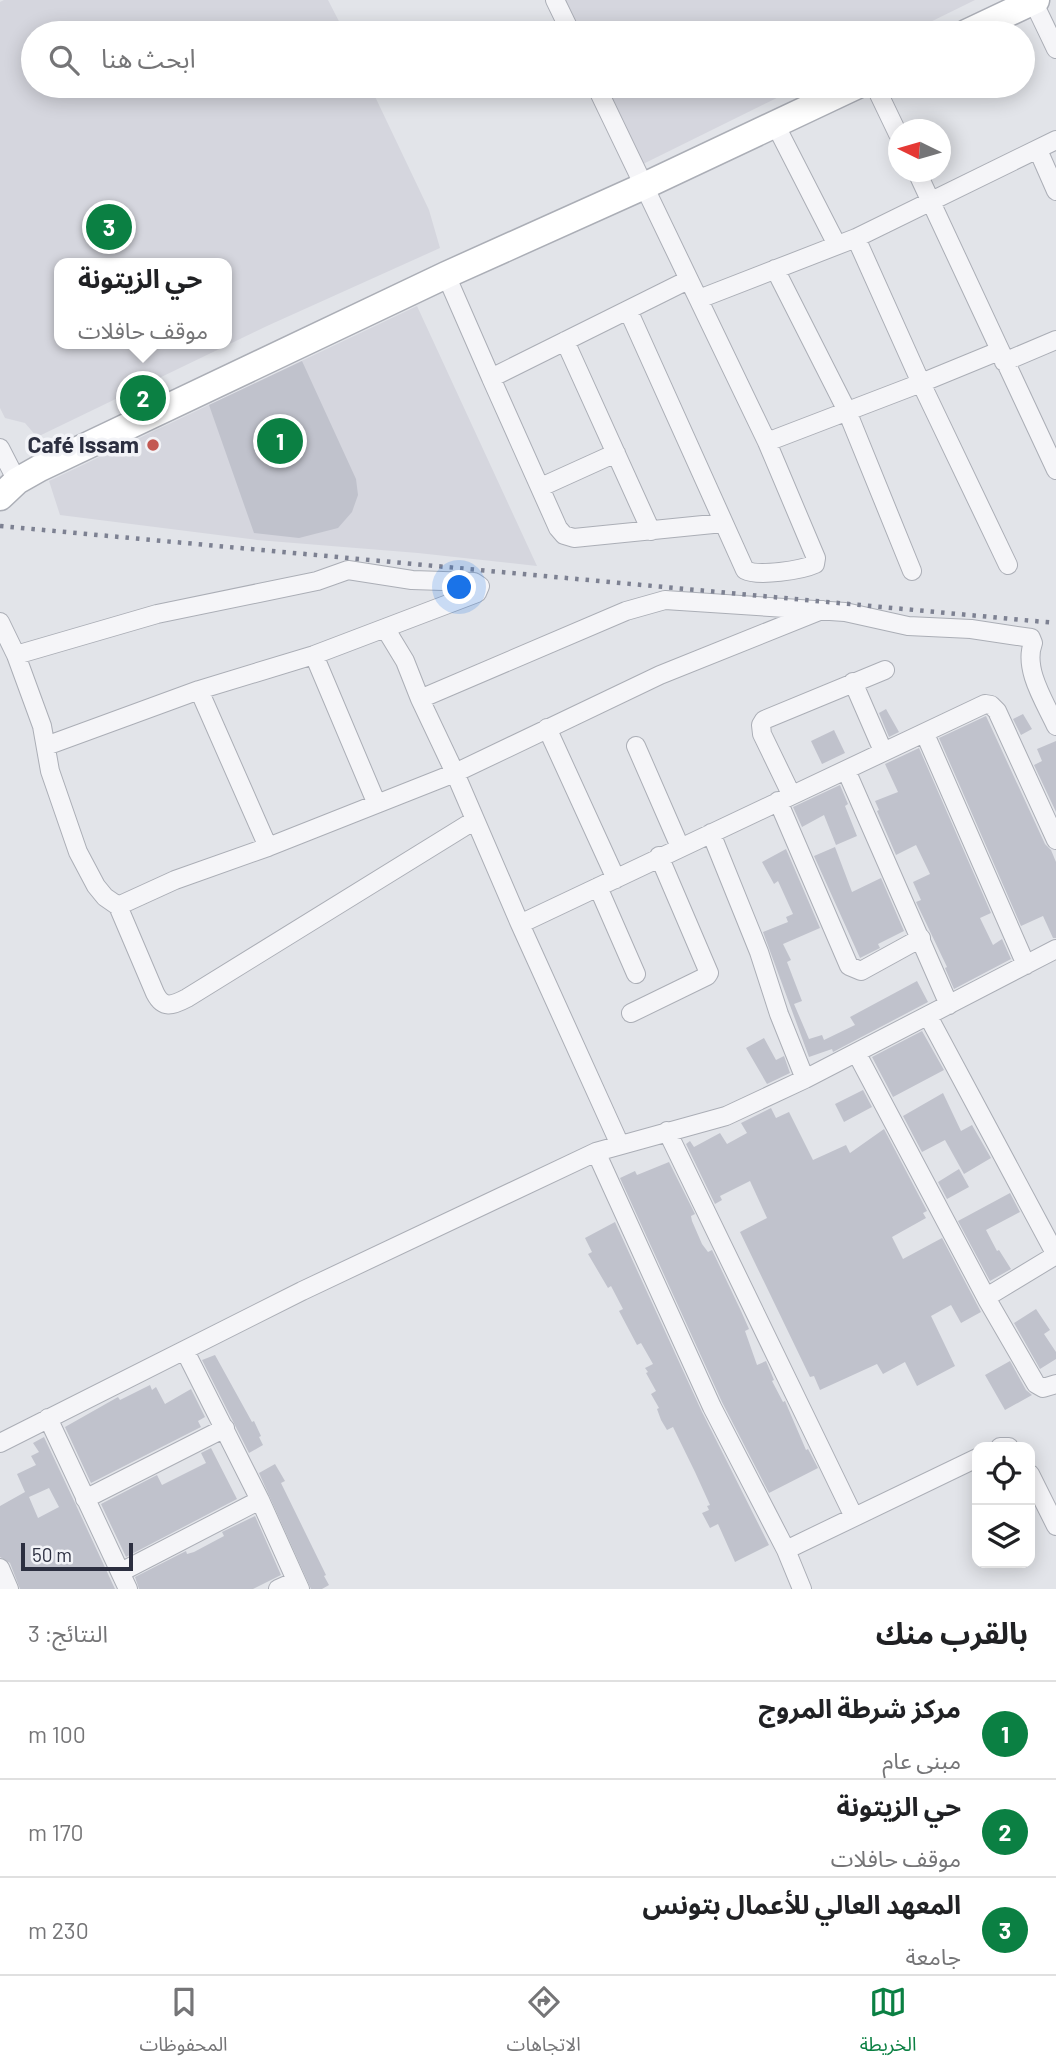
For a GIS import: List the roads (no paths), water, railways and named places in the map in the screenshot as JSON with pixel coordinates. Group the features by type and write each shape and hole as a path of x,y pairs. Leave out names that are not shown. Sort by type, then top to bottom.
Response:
{"street":[{"path":"555,0 565,21"},
{"path":"992,21 1035,1 1056,49"},
{"path":"602,98 766,442 816,558 815,564 805,568 749,573 742,565 628,310"},
{"path":"0,448 5,490 40,468 446,275 830,98"},
{"path":"881,98 891,119"},
{"path":"775,124 838,244"},
{"path":"699,299 856,238 1056,140"},
{"path":"1038,150 1056,191"},
{"path":"922,182 1056,470"},
{"path":"856,238 921,383 1008,565"},
{"path":"775,269 846,411 912,571"},
{"path":"446,275 558,528 564,535 574,538 723,523"},
{"path":"491,378 688,280"},
{"path":"766,442 921,383 1056,340"},
{"path":"565,341 651,531"},
{"path":"541,487 616,453"},
{"path":"16,655 157,614 317,581 348,570 412,580 474,582 480,586 477,593 314,655 199,690 46,746"},
{"path":"420,699 626,611 665,600 698,601 822,610 856,614 908,626 971,629 1031,638 1033,643 1030,664 1048,689 1056,726"},
{"path":"118,906 175,880 268,847 376,802 455,773 660,675 822,610"},
{"path":"0,622 16,655 42,726 56,792 78,852 96,886 118,906 160,1002 165,1005 174,1005 475,820"},
{"path":"385,628 405,661 620,1144"},
{"path":"314,655 376,802"},
{"path":"885,670 768,718 761,725 762,734 849,966 861,971 921,938"},
{"path":"853,682 883,751"},
{"path":"199,690 268,847"},
{"path":"520,924 985,704 995,708 1056,840"},
{"path":"547,728 616,879"},
{"path":"925,734 1026,965"},
{"path":"636,746 680,847"},
{"path":"846,770 949,1005"},
{"path":"711,833 759,952 779,1014 805,1079"},
{"path":"631,1013 709,973 659,856"},
{"path":"598,887 636,974"},
{"path":"0,1443 302,1291 596,1152 726,1116 857,1054 1056,950"},
{"path":"928,1016 1056,1255 990,1295 988,1301"},
{"path":"857,1054 988,1301 1036,1384 1043,1388 1056,1384"},
{"path":"667,1131 854,1517"},
{"path":"596,1152 712,1406 786,1550 802,1589"},
{"path":"185,1351 260,1500 298,1585 278,1589"},
{"path":"48,1419 125,1581 260,1500"},
{"path":"85,1499 225,1428"},
{"path":"786,1550 972,1460"},
{"path":"1035,1484 1056,1526"},
{"path":"0,1568 9,1589"}],"railway":[{"path":"0,526 1056,623"}],"place":[{"name":"المعهد العالي للأعمال بتونس","path":"109,227"},
{"name":"حي الزيتونة","path":"143,398"},
{"name":"مركز شرطة المروج","path":"280,441"},
{"name":"Café Issam","path":"153,445"}]}
